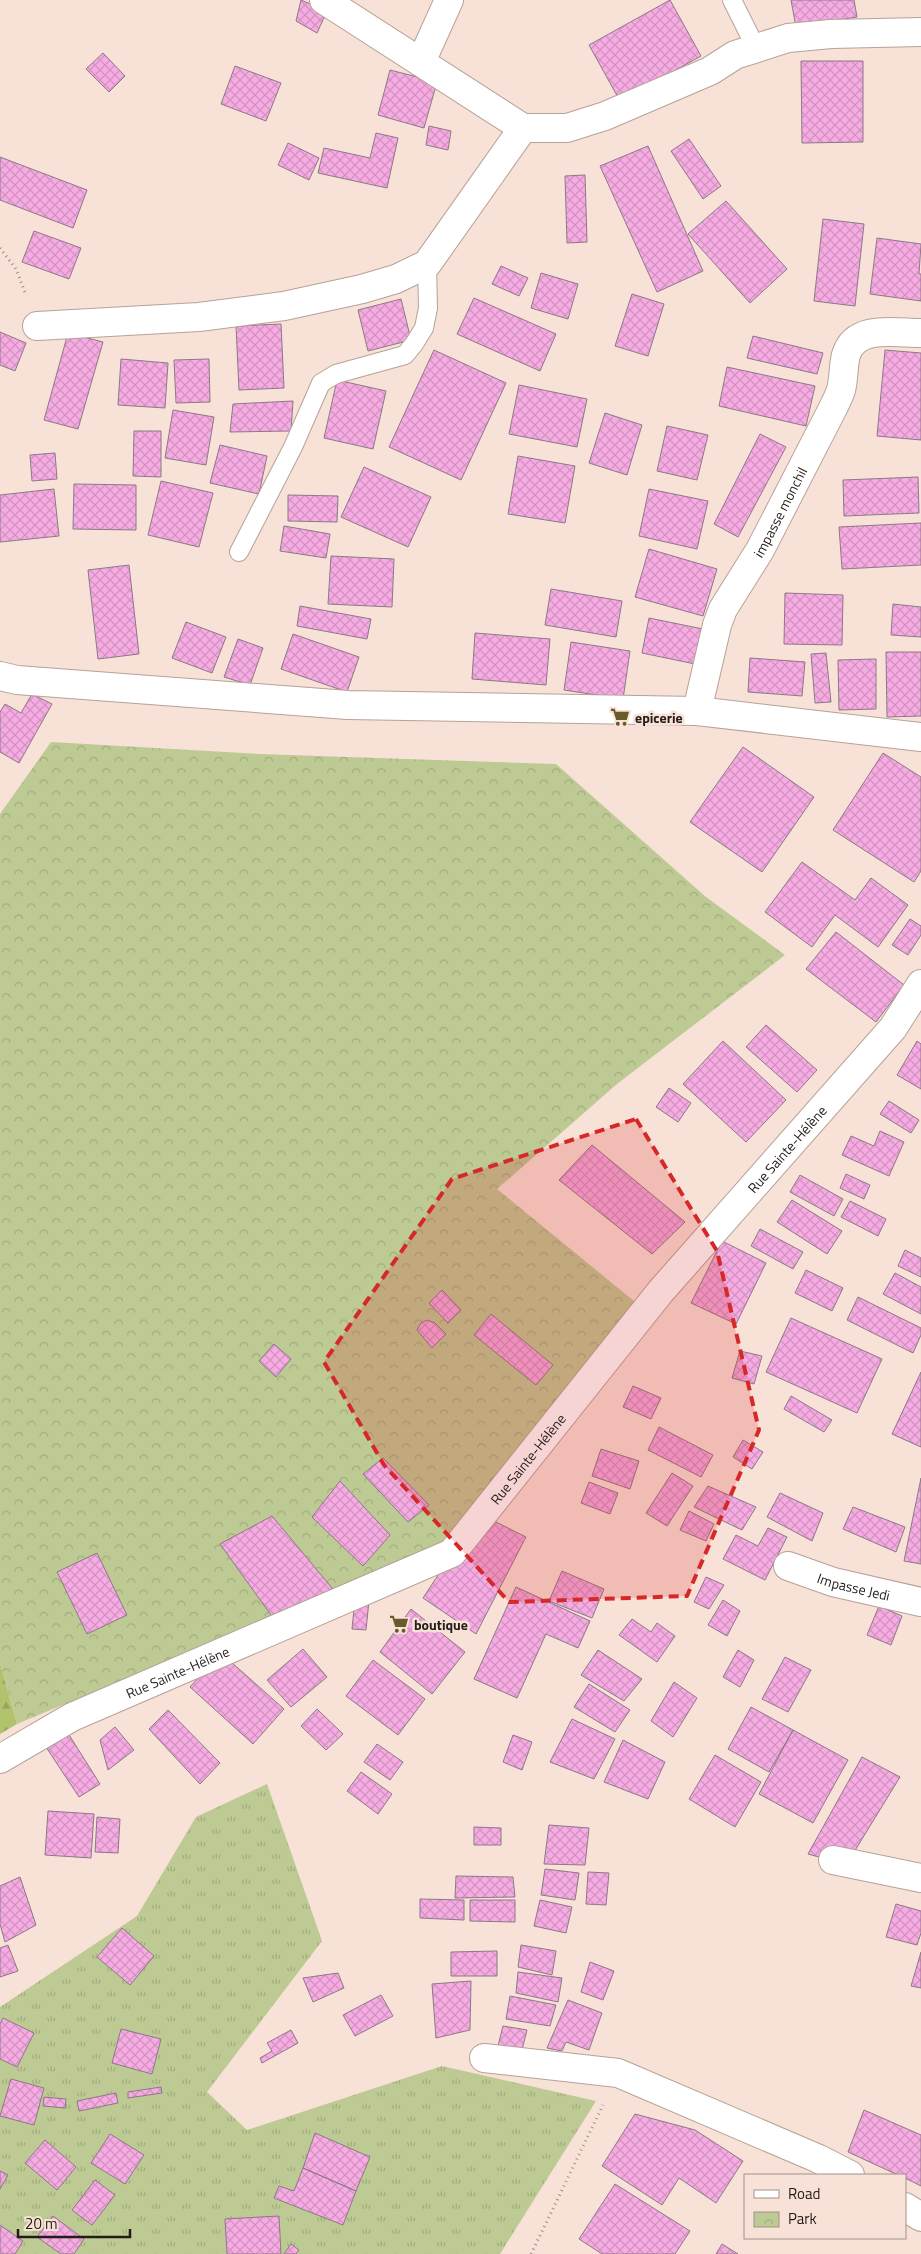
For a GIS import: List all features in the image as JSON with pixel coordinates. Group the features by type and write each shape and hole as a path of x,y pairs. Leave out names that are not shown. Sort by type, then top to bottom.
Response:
{"street":[{"path":"324,0 523,128 567,128 605,116 710,71 735,55 788,38 832,34 921,32"},
{"path":"421,62 449,0"},
{"path":"37,326 199,317 284,306 362,289 396,279 427,264 523,128"},
{"name":"impasse monchil","path":"697,711 717,625 724,609 760,550 833,408 841,391 846,355 853,341 866,334 880,332 921,333"},
{"path":"0,676 17,680 348,706 697,711 921,737"},
{"name":"Rue Sainte-Hélène","path":"0,1759 72,1717 452,1553 661,1291 893,1028 921,984"},
{"name":"Impasse Jedi","path":"788,1566 833,1582 921,1602"},
{"path":"833,1860 921,1878"},
{"path":"484,2058 618,2073 819,2159 848,2174"},
{"path":"906,2208 921,2217"}],"lane":[{"path":"732,0 756,48"},
{"path":"239,552 293,447 321,383 336,374 405,355 414,344 424,328 428,308 427,264"}],"path":[{"path":"0,248 16,270 37,326"},
{"path":"531,2254 618,2073"}],"highlighted area":[{"path":"636,1119 717,1251 759,1430 687,1596 509,1602 384,1465 324,1362 452,1179"}],"green space":[{"path":"51,742 259,754 556,764 706,897 785,955 617,1084 497,1189 645,1310 442,1546 17,1724 0,1663 0,814"},
{"path":"0,1663 17,1724 0,1734"},
{"path":"267,1784 322,1941 207,2092 247,2130 442,2066 596,2101 500,2254 0,2254 0,2007 137,1916 196,1817"}],"building":[{"path":"301,0 327,11 317,33 296,21"},
{"path":"670,0 701,56 620,101 589,45"},
{"path":"791,0 854,0 857,17 796,27"},
{"path":"103,53 125,76 109,92 86,69"},
{"path":"801,61 863,61 863,142 802,143"},
{"path":"235,66 281,83 266,121 221,104"},
{"path":"390,70 437,82 424,128 378,115"},
{"path":"429,126 451,131 448,150 426,145"},
{"path":"376,133 398,138 387,188 318,173 324,148 370,158"},
{"path":"689,139 721,186 703,199 671,151"},
{"path":"288,143 319,158 309,180 278,165"},
{"path":"648,146 703,271 657,292 600,166"},
{"path":"0,157 87,190 73,228 0,200"},
{"path":"585,175 587,242 567,243 565,176"},
{"path":"726,201 787,269 750,303 688,234"},
{"path":"823,219 864,224 855,306 814,301"},
{"path":"34,231 81,248 69,279 22,262"},
{"path":"877,238 921,244 919,274 921,274 921,301 870,294"},
{"path":"501,266 528,278 519,296 492,284"},
{"path":"541,273 578,284 568,319 531,308"},
{"path":"632,294 664,304 648,356 615,346"},
{"path":"474,298 556,334 540,371 457,334"},
{"path":"401,299 411,340 368,351 358,310"},
{"path":"281,324 284,388 239,390 236,326"},
{"path":"0,332 26,343 15,371 0,365"},
{"path":"68,333 103,342 78,429 44,420"},
{"path":"753,336 823,353 817,374 747,358"},
{"path":"434,350 506,383 461,480 389,447"},
{"path":"885,350 921,353 921,440 877,436"},
{"path":"121,359 168,363 165,408 118,405"},
{"path":"209,359 210,402 176,403 174,360"},
{"path":"727,367 815,386 806,426 719,406"},
{"path":"337,380 386,391 373,449 324,438"},
{"path":"519,385 587,399 577,447 509,434"},
{"path":"293,401 291,431 230,432 233,404"},
{"path":"173,410 214,417 206,465 165,458"},
{"path":"605,413 642,425 627,475 589,463"},
{"path":"667,426 708,435 697,480 657,471"},
{"path":"134,431 161,431 161,477 133,476"},
{"path":"760,434 786,447 738,537 714,524"},
{"path":"220,445 267,456 259,494 210,483"},
{"path":"55,453 57,479 32,481 30,455"},
{"path":"518,456 575,466 565,523 508,514"},
{"path":"364,467 431,497 408,547 341,517"},
{"path":"918,477 919,513 844,516 843,480"},
{"path":"161,481 213,493 199,547 148,535"},
{"path":"74,484 136,485 136,530 73,529"},
{"path":"54,489 59,536 0,542 0,495"},
{"path":"649,489 708,501 697,549 639,536"},
{"path":"288,495 338,496 337,522 288,521"},
{"path":"921,523 921,565 842,569 839,527"},
{"path":"284,526 330,534 326,558 280,551"},
{"path":"649,549 717,569 703,616 635,597"},
{"path":"331,556 394,559 392,607 328,604"},
{"path":"129,565 139,654 98,659 88,570"},
{"path":"551,589 622,601 616,637 545,625"},
{"path":"785,593 843,595 842,645 784,644"},
{"path":"893,604 921,607 921,637 891,635"},
{"path":"300,606 371,619 367,639 297,626"},
{"path":"649,618 703,629 695,664 642,653"},
{"path":"186,622 226,637 212,673 172,658"},
{"path":"475,633 550,639 546,685 472,679"},
{"path":"293,634 359,657 347,692 281,669"},
{"path":"238,639 263,648 250,685 224,677"},
{"path":"571,642 630,651 623,699 564,690"},
{"path":"886,652 921,652 921,716 887,717"},
{"path":"826,653 831,702 815,703 811,654"},
{"path":"750,658 805,662 802,696 748,692"},
{"path":"876,659 876,709 839,710 838,660"},
{"path":"32,694 52,704 19,763 0,752 0,712 5,704 21,713"},
{"path":"743,747 814,797 762,872 690,822"},
{"path":"883,753 921,777 921,871 914,882 833,830"},
{"path":"802,862 855,900 871,878 908,905 878,947 835,915 812,947 765,912"},
{"path":"910,919 921,926 921,935 908,955 892,945"},
{"path":"836,932 904,985 876,1022 806,969"},
{"path":"766,1025 817,1070 797,1092 746,1047"},
{"path":"723,1041 786,1100 746,1142 683,1084"},
{"path":"917,1041 921,1044 921,1089 897,1075"},
{"path":"669,1088 691,1103 678,1122 656,1107"},
{"path":"889,1101 919,1120 911,1133 880,1114"},
{"path":"880,1131 904,1142 889,1176 842,1155 851,1136 874,1146"},
{"path":"592,1145 685,1222 652,1254 559,1180"},
{"path":"846,1174 870,1185 864,1199 840,1188"},
{"path":"800,1175 843,1199 834,1216 790,1192"},
{"path":"792,1200 842,1231 827,1254 777,1222"},
{"path":"850,1201 886,1219 878,1236 841,1217"},
{"path":"760,1229 803,1252 793,1269 751,1246"},
{"path":"722,1241 766,1263 736,1324 691,1303"},
{"path":"905,1250 921,1258 921,1277 898,1266"},
{"path":"806,1270 843,1288 832,1311 795,1293"},
{"path":"895,1273 921,1287 921,1314 883,1294"},
{"path":"442,1290 461,1310 448,1323 429,1303"},
{"path":"858,1297 921,1328 921,1335 913,1353 847,1320"},
{"path":"491,1314 553,1365 536,1385 474,1335"},
{"path":"791,1318 882,1359 857,1413 766,1372"},
{"path":"427,1320 435,1323 446,1334 432,1348 417,1330 421,1323"},
{"path":"274,1344 291,1359 276,1377 259,1361"},
{"path":"740,1351 762,1356 754,1384 732,1378"},
{"path":"921,1372 921,1447 892,1434"},
{"path":"633,1386 661,1398 651,1419 623,1407"},
{"path":"791,1396 832,1420 824,1432 784,1409"},
{"path":"659,1427 713,1455 701,1477 648,1450"},
{"path":"743,1440 763,1452 752,1469 733,1457"},
{"path":"601,1449 639,1461 630,1489 592,1476"},
{"path":"383,1458 429,1505 408,1522 363,1474"},
{"path":"672,1473 693,1486 667,1526 646,1513"},
{"path":"921,1478 921,1564 904,1561"},
{"path":"340,1481 390,1535 363,1566 312,1517"},
{"path":"589,1482 618,1493 610,1514 581,1503"},
{"path":"708,1486 756,1507 742,1530 694,1507"},
{"path":"780,1493 823,1513 812,1541 767,1517"},
{"path":"853,1507 905,1527 896,1552 843,1529"},
{"path":"689,1511 714,1524 706,1541 680,1530"},
{"path":"482,1515 526,1537 476,1634 423,1598 454,1551"},
{"path":"272,1516 337,1594 276,1622 220,1544"},
{"path":"768,1528 787,1537 765,1580 723,1559 736,1535 758,1546"},
{"path":"97,1553 127,1615 87,1634 57,1572"},
{"path":"562,1571 604,1589 592,1618 549,1601"},
{"path":"706,1577 724,1585 709,1609 694,1602"},
{"path":"516,1587 590,1621 578,1648 546,1634 517,1698 474,1679"},
{"path":"355,1599 369,1601 366,1630 352,1629"},
{"path":"723,1600 740,1611 727,1636 708,1625"},
{"path":"879,1606 902,1616 891,1645 867,1635"},
{"path":"411,1609 465,1652 432,1694 380,1652"},
{"path":"632,1619 651,1632 657,1623 675,1636 657,1662 619,1635"},
{"path":"303,1649 327,1677 291,1707 267,1680"},
{"path":"598,1650 642,1679 624,1701 581,1675"},
{"path":"738,1650 754,1660 740,1687 723,1677"},
{"path":"221,1653 284,1709 253,1744 190,1687"},
{"path":"785,1657 811,1670 788,1712 762,1699"},
{"path":"373,1660 425,1699 398,1735 346,1696"},
{"path":"674,1682 697,1698 673,1737 651,1721"},
{"path":"589,1684 630,1710 615,1732 574,1707"},
{"path":"751,1707 793,1730 769,1772 728,1749"},
{"path":"317,1709 343,1734 326,1750 301,1726"},
{"path":"168,1710 220,1763 200,1784 149,1729"},
{"path":"572,1719 615,1739 594,1779 550,1762"},
{"path":"115,1727 134,1750 108,1770 100,1740"},
{"path":"66,1730 100,1784 79,1797 44,1744"},
{"path":"793,1730 848,1760 813,1823 759,1794"},
{"path":"513,1735 532,1742 522,1770 503,1762"},
{"path":"623,1740 665,1762 648,1799 604,1782"},
{"path":"377,1744 403,1762 390,1780 364,1762"},
{"path":"715,1755 761,1782 735,1827 689,1799"},
{"path":"862,1757 900,1777 851,1857 826,1859 808,1854"},
{"path":"361,1772 392,1794 378,1814 347,1791"},
{"path":"48,1811 94,1814 91,1858 45,1855"},
{"path":"97,1817 120,1819 118,1853 95,1852"},
{"path":"549,1825 589,1828 585,1865 544,1864"},
{"path":"474,1827 501,1828 501,1845 474,1845"},
{"path":"545,1869 579,1873 575,1900 541,1895"},
{"path":"588,1872 609,1873 606,1905 586,1904"},
{"path":"456,1876 513,1877 515,1897 455,1898"},
{"path":"20,1877 36,1925 5,1942 0,1924 0,1886"},
{"path":"420,1899 464,1900 464,1920 420,1918"},
{"path":"470,1900 515,1900 515,1922 470,1921"},
{"path":"540,1900 572,1907 566,1933 534,1926"},
{"path":"896,1904 921,1911 921,1933 917,1945 886,1937"},
{"path":"122,1928 154,1956 130,1985 97,1957"},
{"path":"8,1945 18,1971 0,1977 0,1948"},
{"path":"521,1945 556,1951 552,1975 518,1967"},
{"path":"497,1951 497,1976 451,1976 451,1952"},
{"path":"921,1952 921,1988 911,1986"},
{"path":"590,1962 614,1971 603,2000 581,1992"},
{"path":"518,1972 562,1978 558,2002 516,1993"},
{"path":"338,1973 344,1988 313,2002 303,1978"},
{"path":"471,1981 470,2030 436,2038 432,1984"},
{"path":"381,1995 393,2016 355,2036 343,2015"},
{"path":"510,1996 556,2005 550,2026 506,2019"},
{"path":"568,2000 602,2013 589,2050 566,2042 562,2051 547,2048"},
{"path":"3,2018 34,2033 17,2067 0,2059 0,2024"},
{"path":"503,2026 527,2030 522,2050 498,2046"},
{"path":"121,2029 161,2039 152,2074 112,2063"},
{"path":"291,2030 298,2043 262,2063 260,2058 272,2051 267,2043"},
{"path":"11,2079 44,2088 34,2125 0,2116"},
{"path":"161,2087 162,2093 128,2098 128,2092"},
{"path":"116,2093 118,2103 79,2111 77,2101"},
{"path":"44,2097 66,2099 65,2108 43,2106"},
{"path":"864,2110 921,2135 921,2186 906,2178 906,2174 896,2174 848,2152"},
{"path":"635,2114 695,2130 743,2161 716,2203 679,2178 662,2205 602,2166"},
{"path":"315,2133 370,2157 356,2191 303,2168"},
{"path":"110,2134 144,2155 125,2184 91,2163"},
{"path":"45,2140 76,2167 57,2190 25,2163"},
{"path":"303,2168 356,2191 343,2225 274,2198 279,2186 294,2191"},
{"path":"0,2171 8,2175 0,2189"},
{"path":"95,2180 115,2195 92,2225 72,2210"},
{"path":"615,2184 690,2231 675,2254 602,2254 579,2239"},
{"path":"53,2216 84,2239 74,2254 61,2254 37,2237"},
{"path":"279,2216 281,2254 227,2254 225,2219"},
{"path":"0,2225 23,2241 15,2254 0,2254"},
{"path":"291,2244 299,2250 296,2254 284,2254"},
{"path":"722,2244 738,2254 716,2254"}],"place":[{"name":"epicerie","path":"620,717"},
{"name":"boutique","path":"399,1624"}]}
